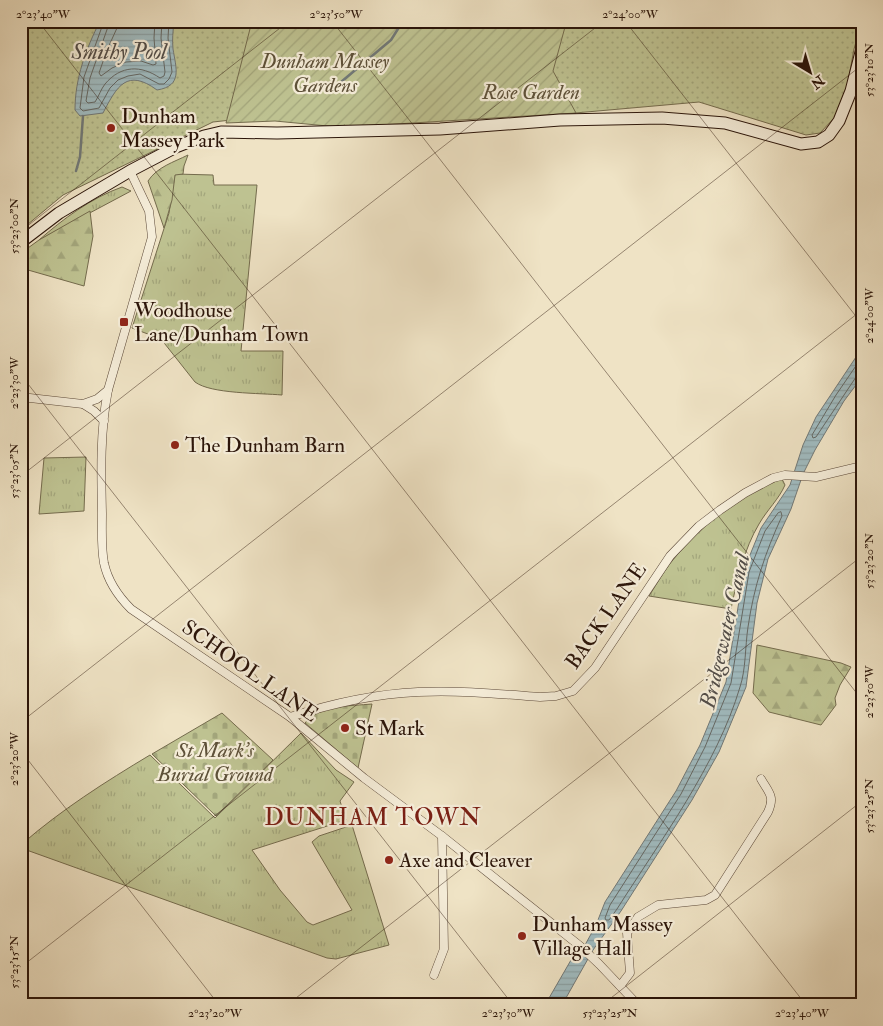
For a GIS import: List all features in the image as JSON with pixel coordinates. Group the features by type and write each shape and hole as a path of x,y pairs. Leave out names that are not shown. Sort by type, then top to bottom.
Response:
{"main road":[{"path":"21,242 58,213 130,171 176,147 204,136 221,132 277,133 440,130 560,120 662,118 726,123 801,144 809,144 824,139 836,126 850,91 862,48"}],"street":[{"name":"SCHOOL LANE","path":"130,171 149,211 152,237 108,390 104,421 101,476 102,549 104,563 121,600 131,609 290,717 364,778 442,836 580,946 638,1005"},
{"path":"21,397 83,404 97,400 108,390"},
{"path":"83,404 104,421"},
{"name":"BACK LANE","path":"290,717 335,705 396,694 444,691 540,697 556,696 572,691 595,668 661,568 680,544 699,526 745,493 772,478 790,474 811,478 862,466"},
{"path":"620,986 630,974 627,934 638,917 658,905 706,900 715,895 768,812 772,797 761,779"},
{"path":"434,976 444,949 442,836"}],"green space":[{"name":"Dunham Massey Park","path":"21,21 862,21 854,49 846,93 835,117 820,133 806,135 699,102 575,113 277,115 213,122 63,195 21,230"},
{"name":"Dunham Massey Gardens","path":"252,21 572,21 565,27 553,71 576,113 347,127 345,125 338,127 275,121 226,123"},
{"path":"188,155 183,174 175,175 172,200 164,228 148,181 161,168"},
{"path":"175,174 213,175 214,185 257,185 241,351 283,351 282,395 224,391 202,386 195,382 161,339 132,328 169,213"},
{"path":"122,187 131,191 39,240 78,210 99,197"},
{"path":"90,211 93,236 84,286 21,268 21,253 39,240"},
{"path":"86,457 84,511 39,514 44,458"},
{"path":"782,479 785,485 762,519 745,554 731,609 649,596 673,560 711,521 754,492"},
{"path":"757,645 841,663 851,667 840,685 835,698 836,705 821,725 769,712 753,693"},
{"path":"372,704 358,768 305,723 311,717 327,710 345,706"},
{"name":"St Mark's Burial Ground","path":"222,713 273,760 216,816 152,754"},
{"path":"301,733 336,770 354,782 340,801 346,820 252,850 280,890 307,922 313,925 352,910 312,842 319,836 352,825 389,945 336,959 327,958 21,848 22,844 68,808 150,755 215,818"}],"water":[{"name":"Smithy Pool","path":"100,21 174,21 173,49 176,75 171,85 157,90 147,84 130,80 118,88 103,113 80,116 75,110 79,75 90,42"},
{"path":"862,348 862,377 844,401 815,450 803,474 791,509 768,559 757,603 746,687 719,752 692,800 621,911 593,950 562,1005 545,1005 571,960 585,945 596,925 605,902 676,791 700,745 726,682 744,570 752,550 761,528 790,485 803,445 816,417"}],"waterway":[{"path":"341,82 391,40 403,21"},
{"path":"76,171 80,157 83,116"}],"place":[{"name":"Dunham Massey Park","path":"111,128"},
{"name":"Woodhouse Lane/Dunham Town","path":"124,322"},
{"name":"The Dunham Barn","path":"175,445"},
{"name":"St Mark","path":"345,728"},
{"name":"Axe and Cleaver","path":"389,860"},
{"name":"Dunham Massey Village Hall","path":"522,936"}],"district":[{"name":"DUNHAM TOWN","path":"373,817"}],"park label":[{"name":"Rose Garden","path":"531,92"}],"water label":[{"name":"Bridgewater Canal","path":"725,631"}]}
